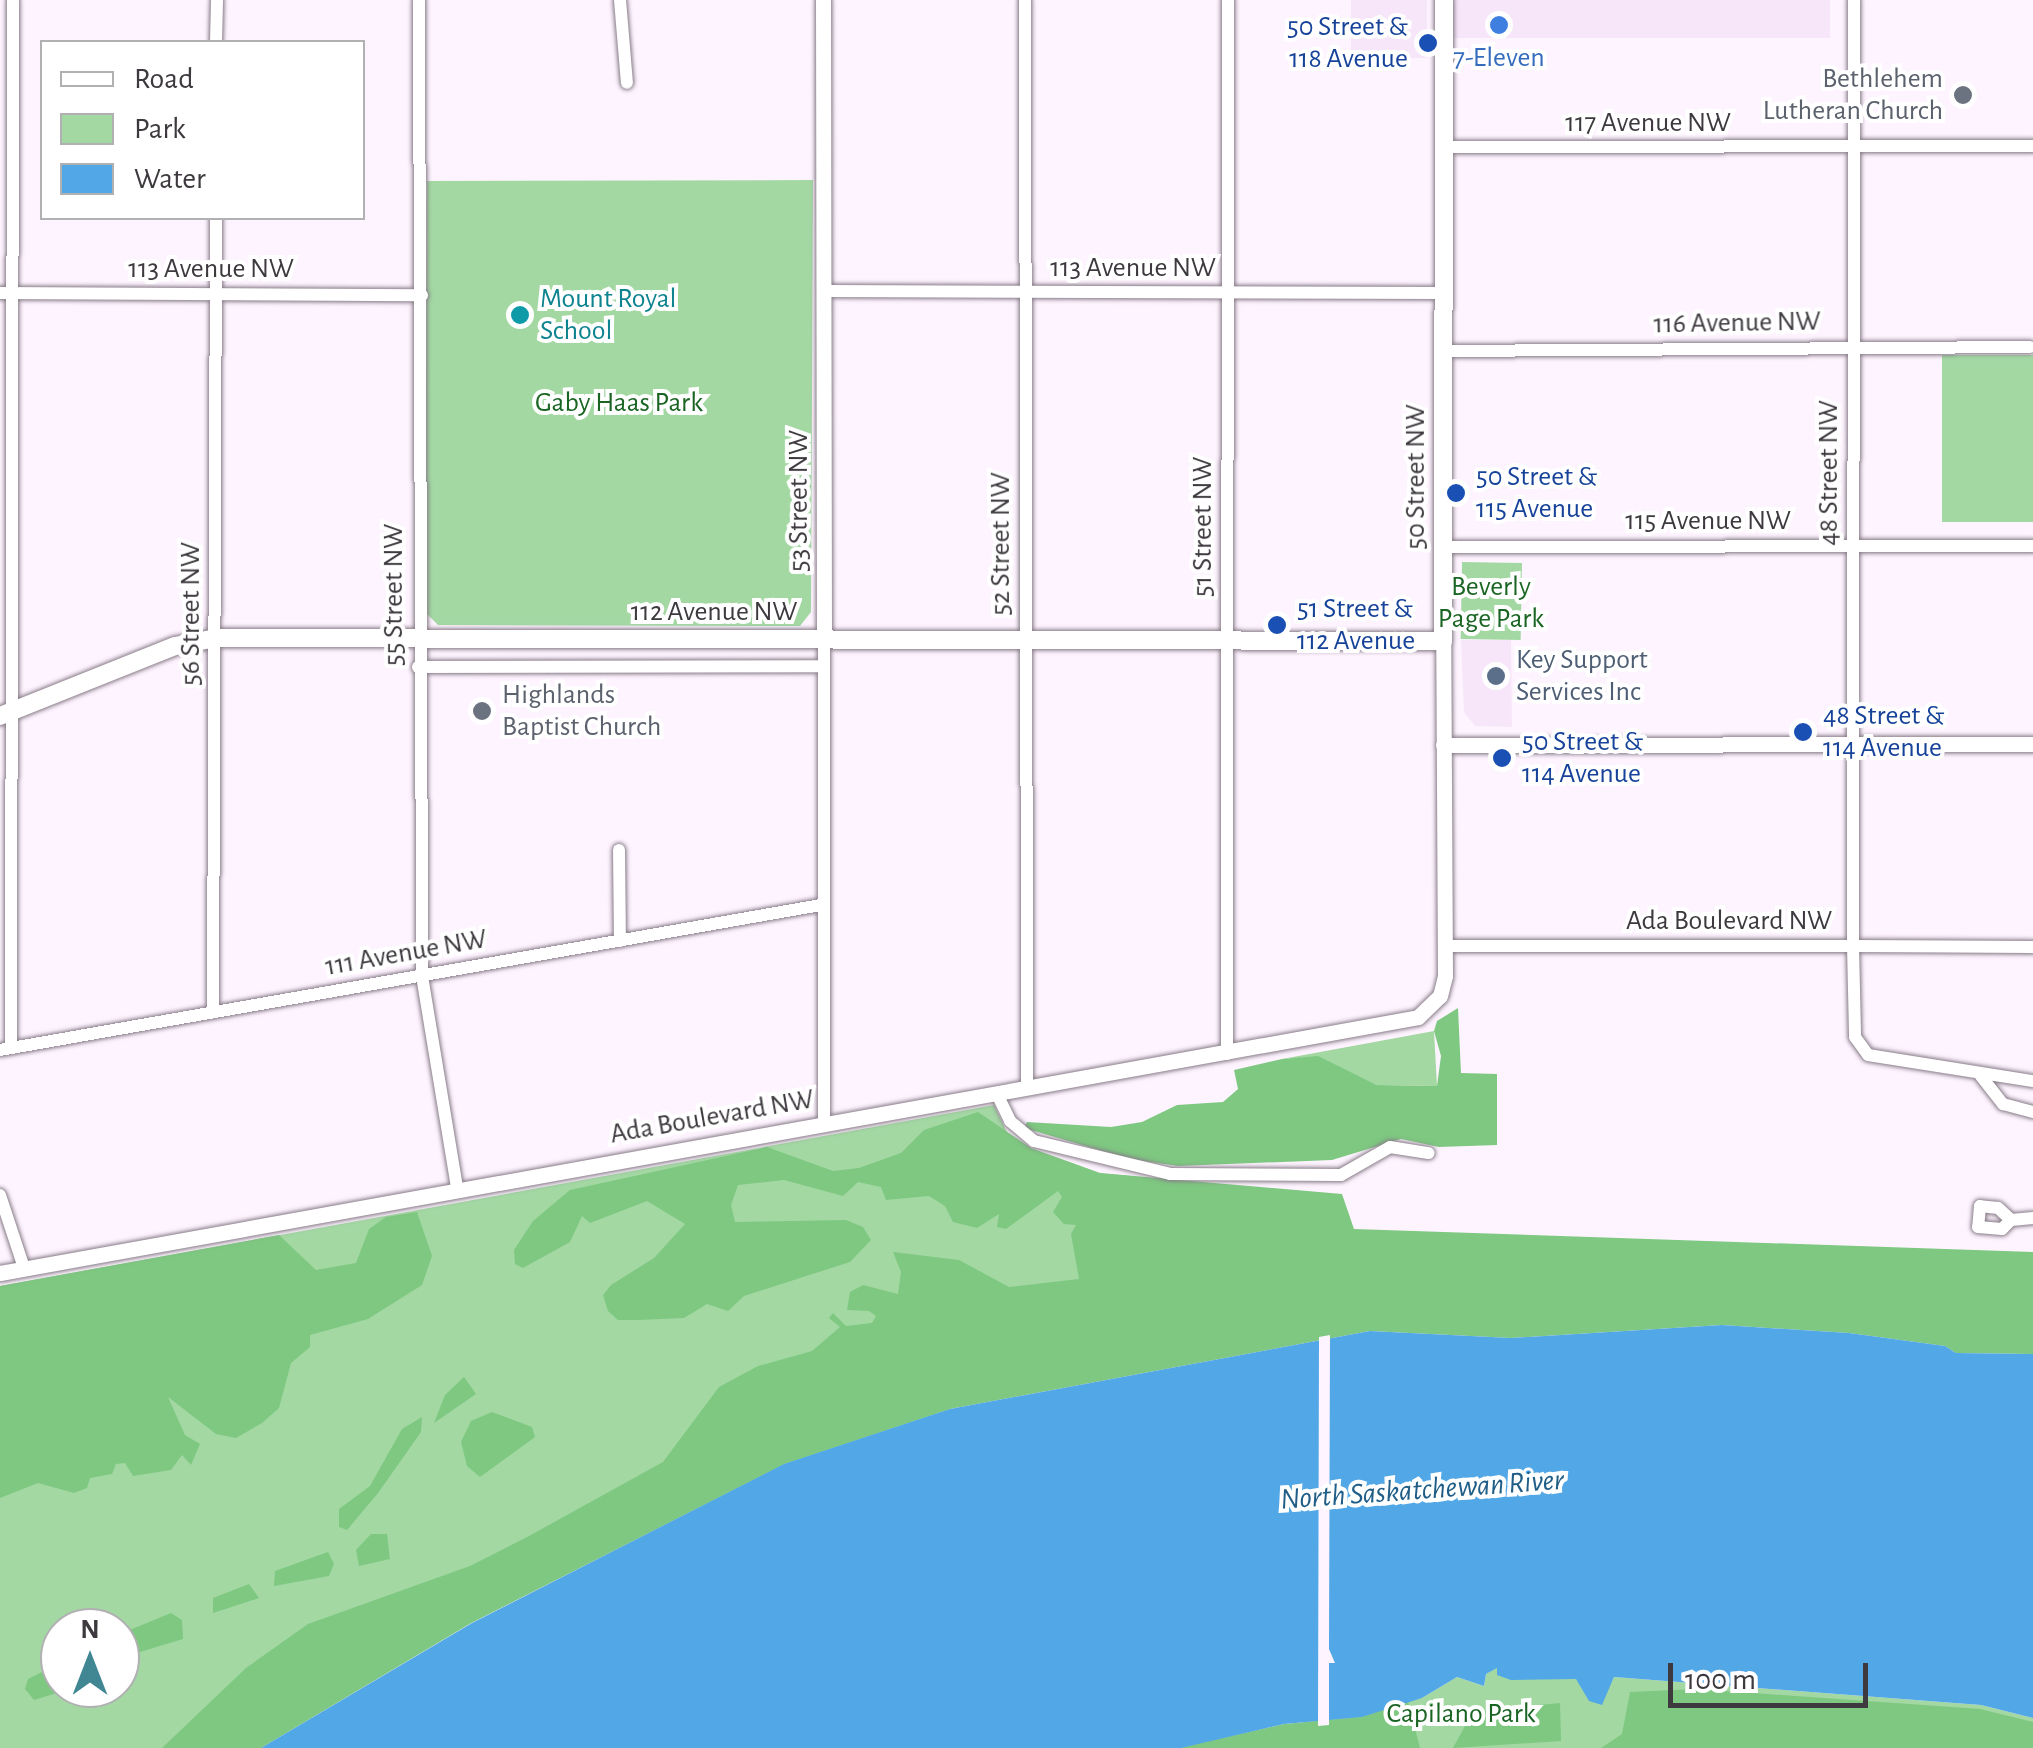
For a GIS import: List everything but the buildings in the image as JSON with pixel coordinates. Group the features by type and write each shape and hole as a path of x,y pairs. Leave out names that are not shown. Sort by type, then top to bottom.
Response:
{"main road":[{"name":"50 Street NW","path":"1443,641 1444,0"},
{"name":"112 Avenue NW","path":"6,714 175,646 216,638 1443,641"}],"street":[{"path":"5,1049 6,293 13,0"},
{"path":"216,40 217,0"},
{"name":"55 Street NW","path":"419,0 422,295 418,667 422,976 457,1188"},
{"path":"620,0 627,83"},
{"name":"53 Street NW","path":"823,0 824,1122"},
{"name":"52 Street NW","path":"1025,0 1027,1088"},
{"name":"51 Street NW","path":"1227,1054 1228,0"},
{"name":"48 Street NW","path":"1853,946 1854,0"},
{"name":"117 Avenue NW","path":"1443,147 2033,146"},
{"name":"56 Street NW","path":"213,1012 216,220"},
{"name":"113 Avenue NW","path":"824,291 1443,294"},
{"name":"113 Avenue NW","path":"6,293 422,295"},
{"name":"116 Avenue NW","path":"1444,351 2030,347"},
{"name":"115 Avenue NW","path":"1444,547 2033,546"},
{"name":"50 Street NW","path":"1431,1010 1445,976 1443,641"},
{"name":"112 Avenue NW","path":"418,667 823,666"},
{"path":"1443,745 2033,744"},
{"path":"618,850 620,942"},
{"name":"111 Avenue NW","path":"5,1049 821,905"},
{"name":"Ada Boulevard NW","path":"1445,946 1853,946 1855,1037 1868,1055 1981,1076 2033,1081"},
{"path":"1853,946 2033,947"},
{"name":"Ada Boulevard NW","path":"0,1273 824,1122 1227,1054 1431,1010"},
{"path":"1981,1076 2003,1104 2033,1112"},
{"path":"997,1094 1010,1121 1034,1141 1170,1174 1342,1175 1390,1147 1429,1154"},
{"path":"0,1195 24,1268"},
{"path":"2010,1220 2033,1218"}],"shaded area":[{"path":"1351,0 1427,0 1427,58 1351,58"},
{"path":"1453,0 1830,0 1830,38 1453,38"},
{"path":"1461,640 1511,640 1512,727 1475,726 1464,712"}],"green space":[{"name":"Gaby Haas Park","path":"813,180 811,612 800,626 438,625 425,612 427,181"},
{"path":"1942,355 2033,355 2033,522 1942,522"},
{"name":"Beverly Page Park","path":"1462,562 1522,563 1521,640 1461,639"},
{"path":"1458,1008 1461,1073 1497,1074 1497,1145 1439,1147 1401,1139 1332,1160 1178,1166 1130,1159 1024,1128 1027,1122 1111,1127 1142,1122 1177,1105 1223,1102 1238,1089 1234,1070 1282,1059 1318,1056 1377,1085 1437,1086 1441,1056 1434,1031 1437,1021"},
{"path":"1434,1031 1437,1086 1377,1085 1318,1057 1282,1059"},
{"path":"994,1105 1007,1132 1032,1149 1099,1173 1161,1179 1143,1220 950,1409 784,1465 471,1623 260,1748 0,1748 0,1286"},
{"path":"978,1112 1031,1148 1100,1173 1342,1194 1354,1229 2033,1252 2033,1354 1956,1353 1945,1346 1849,1333 1722,1325 1511,1338 1370,1331 950,1409 784,1464 471,1623 261,1748 162,1748 246,1668 308,1624 470,1566 663,1462 719,1387 758,1366 812,1351 840,1327 829,1318 833,1313 846,1326 872,1323 876,1316 869,1311 847,1310 850,1292 863,1285 898,1294 901,1272 893,1252 959,1260 1009,1287 1079,1279 1071,1234 1076,1225 1064,1224 1053,1212 1062,1197 1058,1191 1006,1229 997,1227 999,1214 977,1228 953,1222 945,1206 929,1196 886,1200 881,1187 858,1182 843,1196 784,1180 738,1185 731,1205 735,1222 846,1220 863,1227 871,1240 850,1262 744,1296 728,1311 707,1304 684,1318 618,1320 608,1311 603,1295 611,1285 654,1258 685,1224 647,1201 590,1223 582,1216 570,1242 523,1268 515,1264 514,1250 533,1221 570,1190 767,1147 833,1171 859,1168 901,1153 924,1130"},
{"path":"417,1212 432,1256 422,1285 368,1319 310,1335 310,1347 291,1363 279,1408 262,1423 236,1438 216,1434 168,1397 185,1435 200,1444 191,1465 182,1455 171,1470 133,1476 125,1463 116,1464 112,1474 90,1478 87,1488 74,1493 38,1483 0,1498 0,1286 279,1235 316,1270 356,1263 369,1229 386,1217"},
{"path":"464,1377 476,1394 434,1423 445,1395"},
{"path":"492,1412 532,1427 535,1437 480,1477 467,1466 461,1442 471,1421"},
{"path":"422,1417 421,1432 378,1493 347,1530 339,1527 339,1509 370,1486 402,1429"},
{"path":"371,1534 387,1534 390,1559 359,1566 356,1550"},
{"path":"328,1552 334,1564 329,1576 274,1586 275,1571"},
{"path":"249,1584 259,1598 213,1613 213,1598"},
{"path":"171,1613 182,1620 183,1639 140,1652 140,1626"},
{"name":"Capilano Park","path":"1498,1667 1536,1679 1577,1678 1601,1704 1614,1677 1981,1705 2033,1718 2033,1748 1181,1748 1422,1698 1457,1677 1484,1686 1486,1674"},
{"path":"40,1673 40,1698 34,1700 25,1689 28,1679"},
{"path":"1696,1689 1980,1709 2033,1722 2033,1748 1601,1748 1622,1734 1630,1692"},
{"path":"1408,1701 1420,1748 1177,1748 1284,1724 1362,1717"},
{"path":"1560,1703 1561,1741 1453,1748 1465,1726 1487,1710"}],"water":[{"name":"North Saskatchewan River","path":"1722,1325 1849,1333 1945,1346 1956,1353 2033,1354 2033,1718 1981,1705 1614,1677 1602,1705 1589,1701 1576,1679 1511,1680 1497,1675 1497,1668 1486,1674 1484,1686 1457,1677 1422,1698 1362,1717 1284,1724 1181,1748 261,1748 472,1623 784,1464 950,1409 1370,1331 1511,1338"}],"pier":[{"path":"1330,1335 1329,1649 1335,1663 1329,1663 1329,1725 1318,1726 1319,1337"}],"place":[{"name":"7-Eleven","path":"1499,25"},
{"name":"50 Street & 118 Avenue","path":"1428,43"},
{"name":"Bethlehem Lutheran Church","path":"1963,95"},
{"name":"Mount Royal School","path":"520,315"},
{"name":"50 Street & 115 Avenue","path":"1456,493"},
{"name":"51 Street & 112 Avenue","path":"1277,625"},
{"name":"Key Support Services Inc","path":"1496,676"},
{"name":"Highlands Baptist Church","path":"482,711"},
{"name":"48 Street & 114 Avenue","path":"1803,732"},
{"name":"50 Street & 114 Avenue","path":"1502,758"}]}
